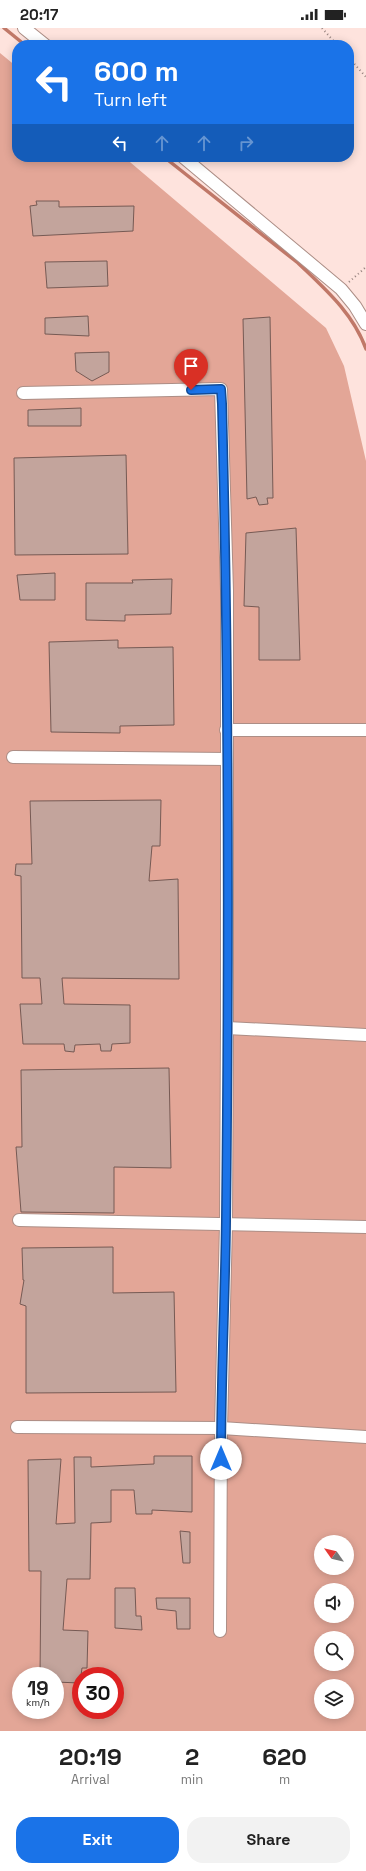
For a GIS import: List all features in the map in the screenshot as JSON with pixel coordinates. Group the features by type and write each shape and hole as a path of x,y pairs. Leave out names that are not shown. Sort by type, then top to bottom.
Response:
{"street":[{"path":"24,28 39,40"},
{"path":"189,162 341,290 355,306 366,324"},
{"path":"23,393 221,389 227,591 227,1028 226,1224 221,1428 220,1631"},
{"path":"226,730 366,730"},
{"path":"13,756 227,759"},
{"path":"227,1028 366,1035"},
{"path":"19,1220 366,1227"},
{"path":"17,1427 221,1428 366,1437"}],"path":[{"path":"322,28 333,40"},
{"path":"354,64 366,77"},
{"path":"341,290 366,267"}],"shaded area":[{"path":"0,53 12,63 12,162 130,162 326,328 344,366 366,461 366,1731 0,1731"}],"building":[{"path":"36,201 59,201 59,207 134,206 133,231 33,236 30,206 37,205"},
{"path":"107,261 108,286 47,288 45,262"},
{"path":"88,316 89,336 45,334 45,318"},
{"path":"270,317 273,498 267,498 268,504 259,505 256,497 247,499 243,319"},
{"path":"109,352 109,372 92,381 76,371 75,353"},
{"path":"81,408 81,426 28,426 28,410"},
{"path":"126,455 128,554 15,555 14,458"},
{"path":"296,528 300,660 259,660 259,607 244,606 246,533"},
{"path":"55,573 55,600 20,600 17,575"},
{"path":"172,579 171,614 125,615 125,621 86,620 86,583 133,583 132,580"},
{"path":"118,640 118,648 173,647 174,725 120,726 120,733 51,732 49,642"},
{"path":"161,800 160,846 152,846 149,881 178,879 179,979 62,978 64,1004 130,1005 130,1043 112,1044 111,1051 101,1051 100,1044 75,1045 74,1052 65,1051 64,1044 23,1044 20,1004 42,1004 40,978 22,978 21,876 15,875 16,864 32,864 30,801"},
{"path":"169,1068 171,1168 114,1167 114,1213 21,1212 16,1147 22,1147 21,1070"},
{"path":"113,1247 113,1293 174,1292 176,1392 26,1393 26,1306 20,1304 24,1280 22,1248"},
{"path":"154,1456 192,1456 192,1512 152,1510 152,1514 136,1514 134,1490 111,1490 111,1522 91,1523 90,1579 67,1579 63,1630 88,1631 87,1667 72,1667 72,1683 64,1682 64,1667 40,1667 41,1571 29,1571 28,1460 61,1459 56,1524 75,1523 74,1457 91,1457 91,1467 154,1464"},
{"path":"180,1531 190,1532 190,1563 183,1563"},
{"path":"115,1588 135,1588 136,1616 141,1616 142,1630 115,1628"},
{"path":"156,1598 190,1598 190,1629 177,1629 176,1611 157,1609"}],"waterway":[{"path":"4,28 19,40"},
{"path":"170,162 298,263 328,292 346,313 354,324 366,349"}],"route":[{"path":"191,390 221,389 222,404 227,591 227,996 226,1224 221,1459"}]}
